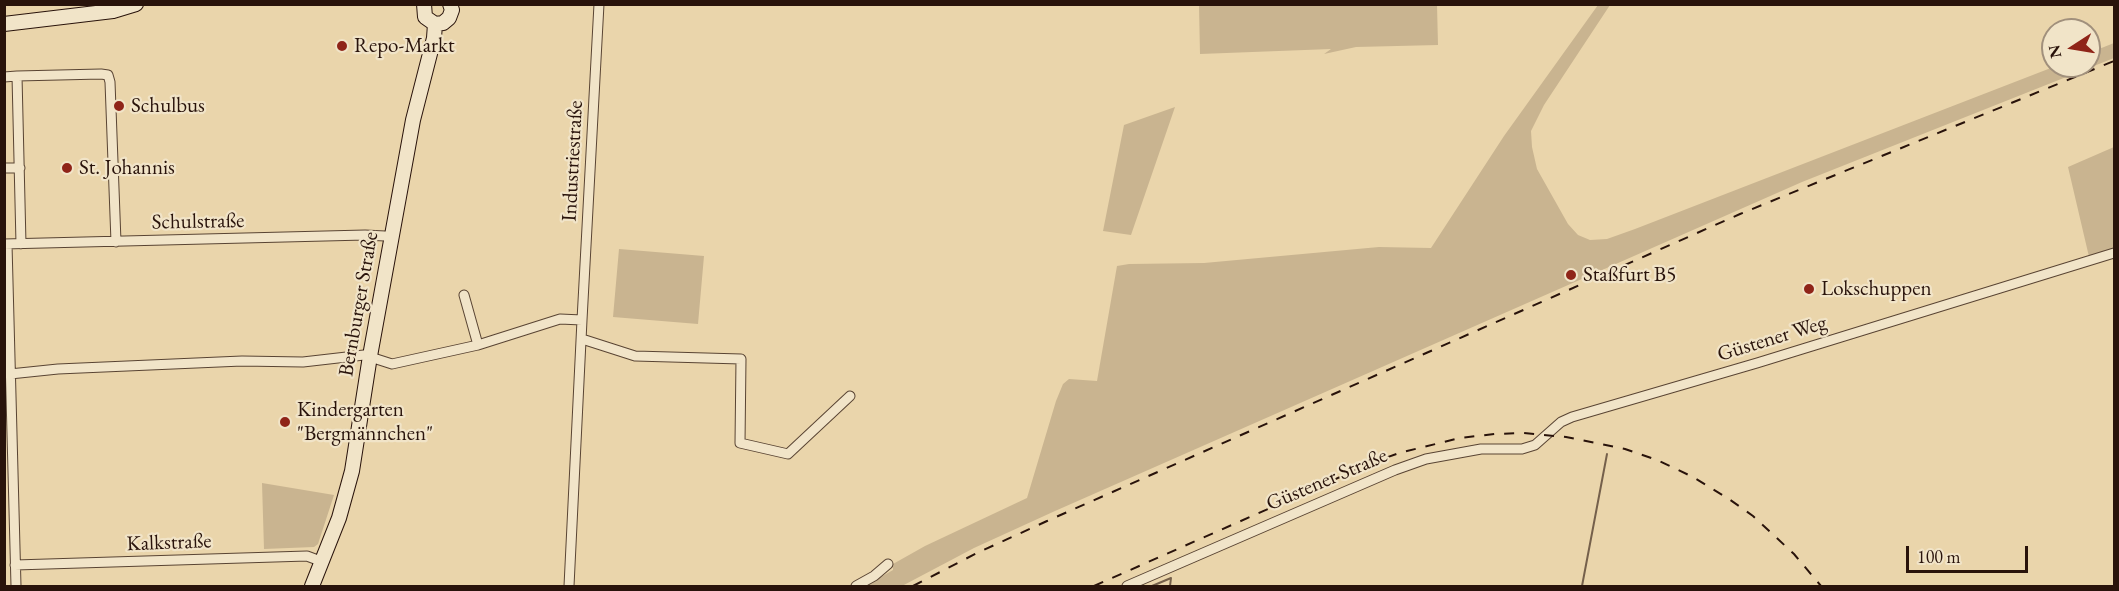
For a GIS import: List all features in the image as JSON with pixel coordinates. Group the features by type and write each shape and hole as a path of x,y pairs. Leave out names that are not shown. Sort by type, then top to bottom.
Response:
{"main road":[{"path":"4,24 113,11 136,4"},
{"path":"424,4 425,17 435,24 443,23 449,18 452,10 450,4"},
{"name":"Bernburger Straße","path":"312,586 339,518 352,471 370,356 413,120 434,38 435,24"}],"street":[{"name":"Industriestraße","path":"569,586 599,4"},
{"path":"4,77 108,75 116,242"},
{"path":"17,76 21,244"},
{"path":"4,168 20,168"},
{"name":"Schulstraße","path":"6,244 365,235 385,236 392,239"},
{"path":"6,244 10,374 9,488 16,586"},
{"name":"Güstener Weg","path":"1548,435 1562,422 1572,417 2115,253"},
{"path":"464,295 478,345"},
{"path":"10,374 58,369 303,362 364,355 392,364 478,345 560,319 582,320"},
{"path":"582,339 635,356 741,359 740,443 788,454 850,396"},
{"name":"Güstener Straße","path":"1127,586 1395,470 1426,459 1481,449 1522,449 1548,435"},
{"name":"Kalkstraße","path":"15,566 307,556 322,562"},
{"path":"856,586 874,576 888,564"}],"shaded area":[{"path":"1199,5 1437,5 1438,45 1356,47 1324,54 1331,49 1200,54"},
{"path":"1598,5 1610,5 1544,105 1531,131 1537,169 1568,224 1578,235 1590,240 1607,239 1635,229 2041,72 2041,78 2064,78 1802,182 1055,511 974,548 902,586 865,586 893,570 893,564 925,546 1027,498 1063,384 1069,379 1097,381 1117,266 1204,263 1379,247 1431,248 1504,136"},
{"path":"2114,43 2114,58 2101,63 2101,48"},
{"path":"1175,107 1131,235 1103,231 1124,125"},
{"path":"2114,147 2114,253 2090,261 2068,167"},
{"path":"619,249 704,256 698,324 613,317"},
{"path":"262,483 334,495 318,544 314,547 264,549"}],"waterway":[{"path":"1582,586 1607,454"},
{"path":"1152,586 1171,578 1170,586"}],"railway":[{"path":"913,586 1047,521 1740,214 2114,61"},
{"path":"1094,586 1399,453 1460,438 1523,433 1566,437 1625,449 1657,460 1693,477 1753,516 1794,554 1821,586"}],"place":[{"name":"Repo-Markt","path":"342,46"},
{"name":"Schulbus","path":"119,106"},
{"name":"St. Johannis","path":"67,168"},
{"name":"Staßfurt B5","path":"1571,275"},
{"name":"Lokschuppen","path":"1809,289"},
{"name":"Kindergarten \"Bergmännchen\"","path":"285,422"}]}
